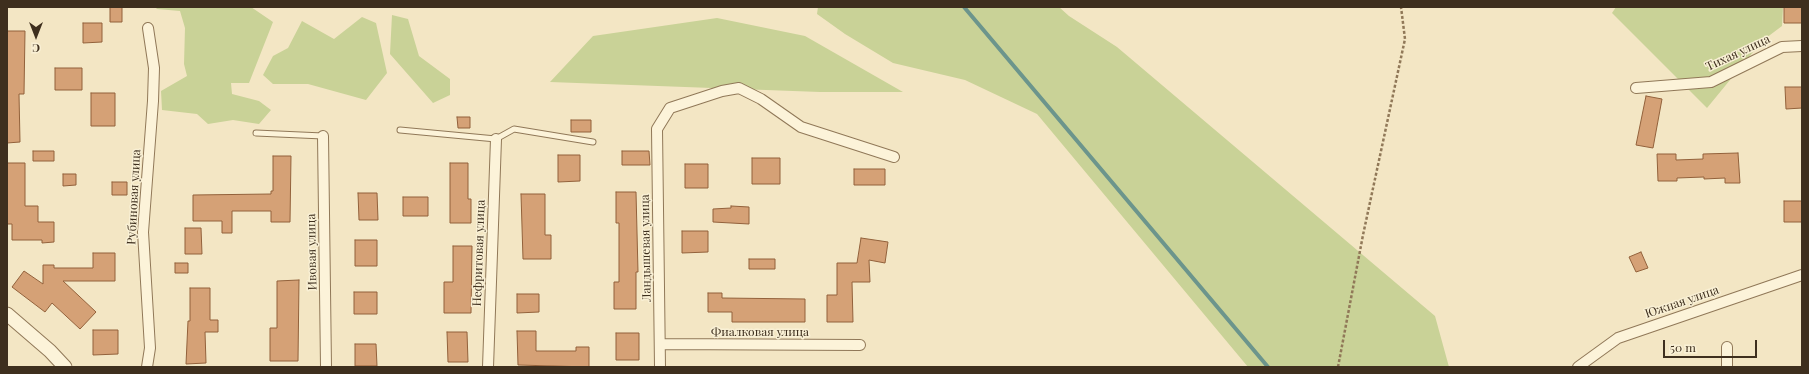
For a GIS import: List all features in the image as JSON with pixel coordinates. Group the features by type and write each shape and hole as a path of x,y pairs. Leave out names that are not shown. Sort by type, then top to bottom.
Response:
{"street":[{"name":"Рубиновая улица","path":"147,367 150,348 143,232 153,101 154,68 148,28"},
{"name":"Тихая улица","path":"1636,88 1711,82 1782,47 1802,46"},
{"name":"Ландышевая улица","path":"660,367 657,129 670,108 722,91 739,88 761,98 802,127 894,157"},
{"name":"Ивовая улица","path":"324,136 326,367"},
{"name":"Нефритовая улица","path":"488,367 496,139"},
{"name":"Южная улица","path":"1578,367 1618,338 1802,275"},
{"path":"7,314 50,351 65,367"},
{"name":"Фиалковая улица","path":"660,344 860,345"},
{"path":"1727,347 1727,367"}],"lane":[{"path":"400,130 496,139 514,129 593,142"},
{"path":"256,133 324,136"}],"path":[{"path":"1338,367 1363,234 1404,39 1401,7"}],"green space":[{"path":"155,7 251,7 273,22 249,83 231,83 232,94 259,101 271,110 259,124 233,120 208,124 197,114 162,110 161,91 187,76 184,64 185,28 180,11 157,9"},
{"path":"818,7 1059,7 1069,16 1117,47 1435,316 1449,367 1248,367 1037,114 965,80 893,63 845,34 817,14"},
{"path":"1616,7 1783,7 1782,26 1762,41 1707,108 1612,13"},
{"path":"392,15 408,19 419,56 450,79 450,95 433,103 390,54"},
{"path":"362,17 376,23 387,73 366,100 308,84 273,84 263,75 273,56 288,48 302,21 334,39"},
{"path":"717,18 805,36 903,92 820,92 550,82 593,36"}],"building":[{"path":"110,7 122,7 122,22 110,22"},
{"path":"1784,7 1802,7 1802,23 1784,23"},
{"path":"83,23 102,23 102,42 83,43"},
{"path":"7,31 25,31 24,94 19,94 20,142 7,143"},
{"path":"55,68 82,68 82,90 55,90"},
{"path":"1785,87 1802,87 1802,108 1786,109"},
{"path":"91,93 115,93 115,126 91,126"},
{"path":"1646,96 1662,99 1653,148 1636,145"},
{"path":"457,117 470,117 470,128 458,128"},
{"path":"571,120 591,120 591,132 571,132"},
{"path":"33,151 54,151 54,161 33,161"},
{"path":"622,151 649,151 650,165 622,165"},
{"path":"1738,153 1740,183 1725,183 1725,178 1704,179 1704,177 1677,178 1677,181 1658,181 1657,154 1676,154 1676,160 1703,159 1703,154"},
{"path":"558,155 580,155 580,181 558,182"},
{"path":"273,156 291,156 290,222 271,222 271,211 232,211 232,233 222,233 222,221 193,221 193,195 271,194 271,191 273,191"},
{"path":"752,158 780,158 780,184 752,184"},
{"path":"7,163 25,163 25,206 38,206 38,222 54,222 54,242 42,243 42,240 12,240 12,224 7,224"},
{"path":"450,163 468,163 468,199 471,199 471,223 450,223"},
{"path":"685,164 708,164 708,188 685,188"},
{"path":"854,169 885,169 885,185 854,185"},
{"path":"63,174 76,174 76,185 63,186"},
{"path":"112,182 127,182 127,195 112,195"},
{"path":"616,192 636,192 638,272 636,272 636,309 614,309 614,282 619,282 619,223 616,223"},
{"path":"358,193 377,193 378,220 359,220"},
{"path":"521,194 545,194 545,235 551,235 551,259 523,259"},
{"path":"403,197 428,197 428,216 403,216"},
{"path":"1784,201 1802,201 1802,222 1784,222"},
{"path":"731,206 749,207 749,224 713,222 713,209 731,208"},
{"path":"185,228 201,228 202,254 185,254"},
{"path":"682,231 708,231 708,252 682,253"},
{"path":"861,238 888,242 885,263 869,260 870,282 852,282 853,322 827,322 827,295 837,295 837,263 857,263"},
{"path":"355,240 377,240 377,266 355,266"},
{"path":"453,246 472,246 471,313 444,313 444,282 453,282"},
{"path":"1641,252 1648,268 1636,272 1629,257"},
{"path":"93,253 115,253 115,281 63,281 96,312 80,329 52,303 45,312 12,287 24,271 43,284 43,265 54,265 54,268 93,268"},
{"path":"749,259 775,259 775,269 749,269"},
{"path":"175,263 188,263 188,273 175,273"},
{"path":"299,280 298,361 270,361 270,328 277,328 277,281"},
{"path":"190,288 210,288 210,320 218,320 218,332 205,332 206,363 186,364 188,321 190,321"},
{"path":"354,292 377,292 377,314 354,314"},
{"path":"708,293 722,293 722,298 805,299 805,322 732,322 732,312 708,312"},
{"path":"517,294 539,294 539,312 517,313"},
{"path":"93,330 118,330 118,354 93,355"},
{"path":"517,331 536,331 536,351 576,351 576,347 589,347 589,367 518,365"},
{"path":"447,332 467,332 468,362 448,362"},
{"path":"616,333 639,333 639,360 616,360"},
{"path":"355,344 376,344 377,366 355,366"}],"waterway":[{"path":"964,7 1268,367"}]}
